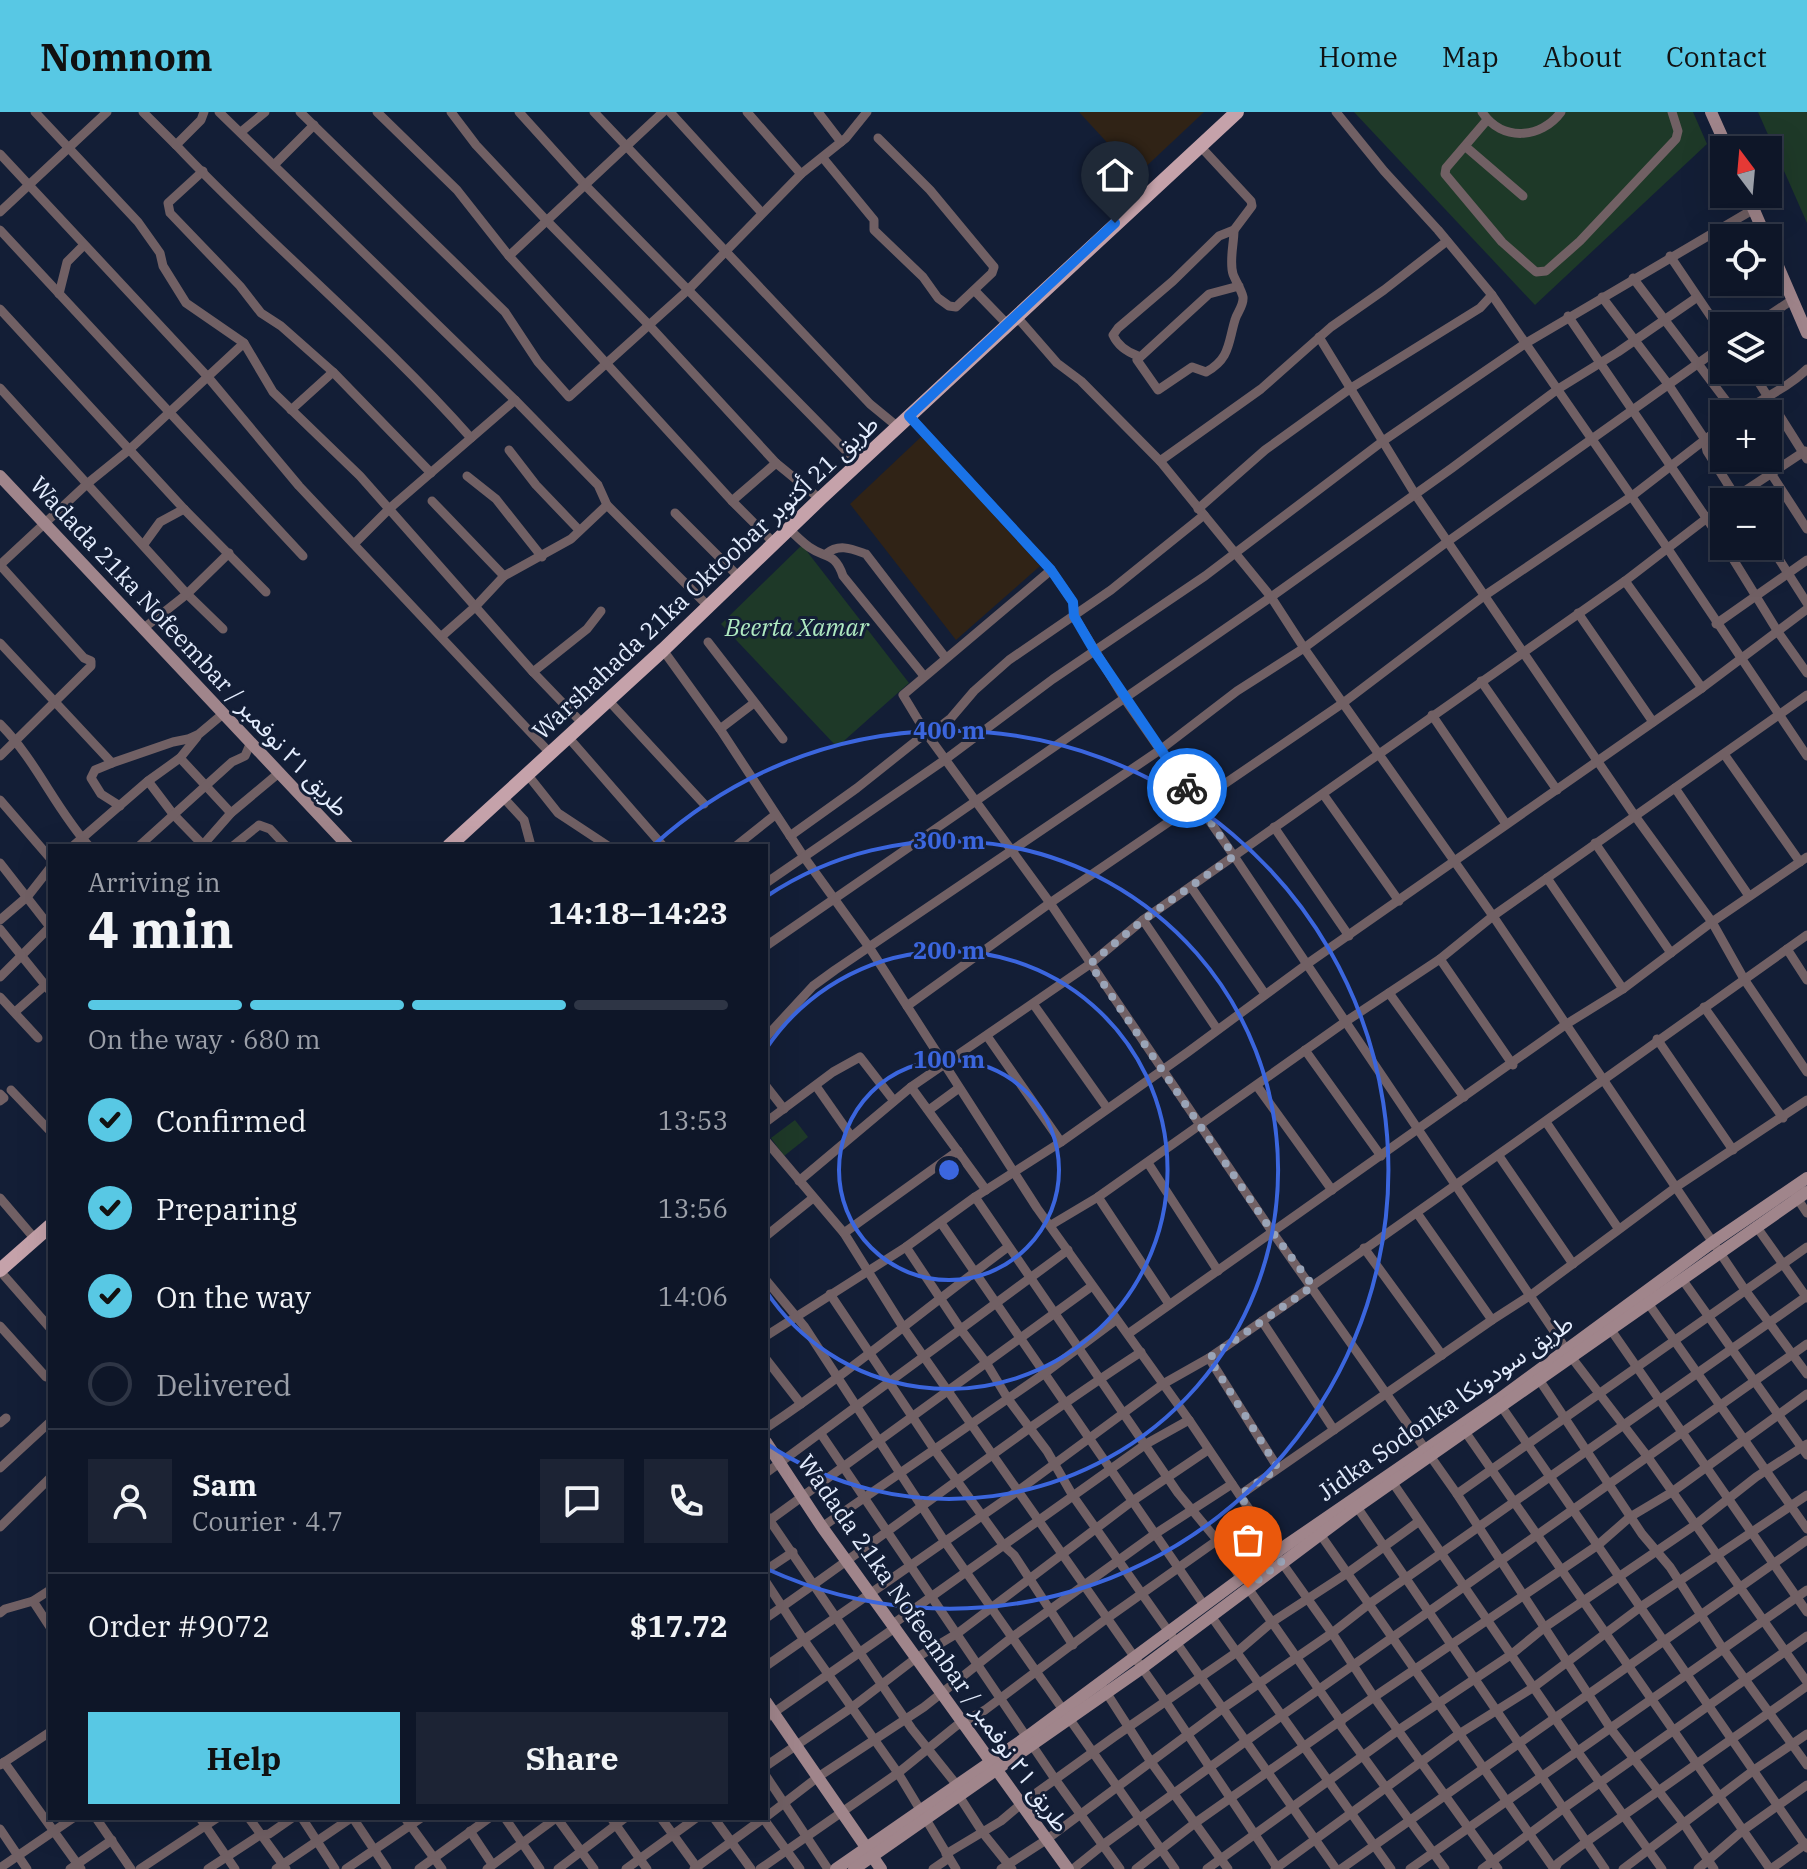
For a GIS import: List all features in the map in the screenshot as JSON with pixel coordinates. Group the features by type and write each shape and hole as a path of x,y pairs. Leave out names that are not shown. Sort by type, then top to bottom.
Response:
{"main road":[{"name":"Warshahada 21ka Oktoobar طريق 21 أكتوبر","path":"451,844 663,650 858,463 1237,112"},
{"path":"1711,112 1722,136"},
{"path":"1754,209 1760,224"},
{"path":"1782,276 1807,333"},
{"name":"Wadada 21ka Nofeembar / طريق ٢١ نوفمبر","path":"0,476 346,844"},
{"name":"Jidka Sodonka طريق سودونكا","path":"1278,1557 1320,1534 1393,1483 1427,1454 1466,1433 1500,1404 1540,1381 1570,1354 1611,1330 1682,1279 1716,1247 1756,1226 1798,1193 1807,1178"},
{"name":"Jidka Sodonka طريق سودونكا","path":"836,1869 868,1852 1031,1741 1278,1557 1500,1404 1716,1247 1798,1193"},
{"path":"0,1271 48,1228"},
{"name":"Wadada 21ka Nofeembar / طريق ٢١ نوفمبر","path":"768,1445 940,1693 1046,1840 1071,1869"},
{"path":"769,1711 797,1745 881,1869"},
{"name":"Jidka Sodonka طريق سودونكا","path":"854,1869 868,1852"}],"street":[{"path":"35,112 138,222 160,253 163,266 186,303 244,343 267,385 360,476 582,723"},
{"path":"0,212 107,112"},
{"path":"143,112 428,390 471,438"},
{"path":"176,145 201,120 204,112"},
{"path":"219,112 515,400 598,485 607,505 708,606"},
{"path":"241,132 265,112"},
{"path":"300,112 505,312 538,362 569,397 689,289 801,174 841,142 867,112"},
{"path":"377,112 457,190 509,256 774,543"},
{"path":"451,112 476,145 776,463 820,499"},
{"path":"519,112 584,184 858,463"},
{"path":"594,112 870,404 898,427"},
{"path":"509,256 663,112"},
{"path":"670,112 762,213"},
{"path":"747,112 801,174"},
{"path":"818,112 841,142"},
{"path":"1336,112 1492,295 1807,756"},
{"path":"1561,112 1545,128 1521,134 1508,132 1484,116 1466,147 1446,168 1446,177 1502,242 1536,272 1546,271 1580,241 1676,139 1678,131 1672,112"},
{"path":"274,165 314,125"},
{"path":"823,158 874,220 874,230 923,277 938,298 956,307 975,291 994,267 930,190 878,138"},
{"path":"1138,356 1122,348 1116,340 1113,335 1118,328 1219,236 1234,230 1252,206 1251,201 1200,146"},
{"path":"1466,147 1523,196"},
{"path":"0,154 207,376 288,474 550,753"},
{"path":"203,171 168,203 167,209 240,286 261,313 292,335 333,372 431,473"},
{"path":"768,882 946,759 1053,679 1236,552 1383,441 1526,343 1754,209"},
{"path":"0,230 303,556"},
{"path":"1138,356 1137,360 1158,390 1192,367 1206,372 1222,359 1243,304 1233,272 1234,230"},
{"path":"1160,461 1272,380 1319,337 1447,241"},
{"path":"59,294 67,262 84,245"},
{"path":"1670,256 1710,317"},
{"path":"1633,278 1726,400"},
{"path":"1138,356 1152,348 1209,294 1239,286"},
{"path":"975,291 1081,381 1160,461 1271,597 1493,916 1745,1290 1807,1374"},
{"path":"790,836 838,803 926,733 951,718 974,691 1009,660 1111,590 1201,512 1265,450 1351,388 1480,308 1492,295"},
{"path":"1602,297 1668,384 1704,438 1726,488"},
{"path":"768,945 1271,597 1558,389 1696,298"},
{"path":"1774,312 1792,300"},
{"path":"0,309 184,509 266,592"},
{"path":"1568,316 1710,524"},
{"path":"1319,337 1415,494 1635,816 1712,922 1744,979 1807,1072"},
{"path":"0,756 90,669 91,661 84,658 0,565 244,343"},
{"path":"768,1035 813,986 1160,750 1237,691 1304,648 1710,354"},
{"path":"1759,400 1793,383 1807,369"},
{"path":"291,410 333,372"},
{"path":"1749,488 1769,473 1806,454 1760,384"},
{"path":"0,388 187,594 223,629"},
{"path":"354,544 389,509 515,400"},
{"path":"909,416 1051,570 1073,602 1074,616 1124,698 1199,803 1570,1354 1647,1456 1807,1684 1586,1842 1554,1869 1320,1534"},
{"path":"907,1006 1050,903 1343,703 1484,596 1632,496 1710,434"},
{"path":"509,450 536,485 579,530"},
{"path":"732,501 776,463"},
{"path":"1769,473 1807,529"},
{"path":"467,476 496,499 542,557"},
{"path":"432,501 504,576"},
{"path":"442,636 504,576 571,539 607,505"},
{"path":"144,544 160,522 184,509"},
{"path":"675,513 739,577"},
{"path":"799,1181 911,1087 1034,1005 1143,920 1625,581 1710,516"},
{"path":"789,529 812,550 826,554 839,563 843,576 924,676"},
{"path":"826,554 832,549 847,547 866,554 945,657"},
{"path":"144,628 187,594 229,553"},
{"path":"1734,560 1807,673"},
{"path":"768,1330 906,1247 975,1197 1061,1142 1307,964 1598,762 1778,632 1807,606 1780,560"},
{"path":"1716,624 1807,560"},
{"path":"1051,570 903,695 926,733 1050,903 1273,1233 1479,1526 1611,1729 1712,1865"},
{"path":"1625,581 1702,688"},
{"path":"533,672 587,629 601,611"},
{"path":"1578,613 1653,722"},
{"path":"708,642 783,739"},
{"path":"0,643 112,763"},
{"path":"663,650 869,947 1014,1173 1189,1420 1397,1731 1495,1865"},
{"path":"1481,681 1557,790"},
{"path":"1051,1225 1148,1163 1345,1022 1440,959 1493,916 1807,695"},
{"path":"608,700 704,804"},
{"path":"720,729 754,703"},
{"path":"0,724 36,767 53,799 85,842 148,781 180,758 199,734 224,713"},
{"path":"1432,715 1506,824"},
{"path":"120,806 101,794 91,778 95,770 199,734"},
{"path":"568,737 661,844"},
{"path":"141,844 232,762 245,756 251,742"},
{"path":"1128,1334 1513,1065 1565,1025 1623,989 1803,859 1724,754"},
{"path":"180,758 231,813"},
{"path":"205,844 231,813 280,772"},
{"path":"527,774 558,813 605,844"},
{"path":"148,781 201,844"},
{"path":"1675,788 1749,896"},
{"path":"1323,794 1399,901"},
{"path":"502,796 524,820 530,844"},
{"path":"0,800 48,856"},
{"path":"739,844 775,815"},
{"path":"235,844 259,825 270,829 284,844"},
{"path":"1274,827 1349,936"},
{"path":"1595,843 1671,953"},
{"path":"0,863 48,924"},
{"path":"0,920 28,896 48,871"},
{"path":"1547,878 1623,989"},
{"path":"1191,887 1265,994"},
{"path":"1143,920 1217,1029"},
{"path":"0,929 48,986 15,1012"},
{"path":"0,977 48,929"},
{"path":"768,1665 1019,1490 1124,1411 1209,1358 1499,1156 1604,1082 1657,1039 1807,935"},
{"path":"1787,949 1807,980"},
{"path":"1440,959 1513,1065"},
{"path":"1389,993 1464,1097"},
{"path":"2,1002 38,1038"},
{"path":"1034,1005 1107,1108"},
{"path":"1704,1007 1783,1118"},
{"path":"987,1036 1061,1142"},
{"path":"1657,1039 1733,1150"},
{"path":"1305,1050 1381,1156"},
{"path":"768,1121 852,1059 860,1057 894,1101"},
{"path":"816,1086 851,1136"},
{"path":"1257,1086 1332,1190"},
{"path":"911,1087 986,1190"},
{"path":"929,1110 959,1088"},
{"path":"768,1089 784,1109"},
{"path":"11,1090 48,1129"},
{"path":"0,1094 4,1098 0,1101"},
{"path":"1240,1495 1531,1295 1676,1187 1807,1100"},
{"path":"1546,1122 1618,1228"},
{"path":"768,1143 844,1233 903,1327 1139,1662 1277,1869 1459,1734 1534,1687 1642,1606 1807,1495"},
{"path":"844,1233 958,1151"},
{"path":"1499,1156 1573,1264"},
{"path":"1148,1163 1218,1271"},
{"path":"1798,1193 1807,1213"},
{"path":"975,1197 1190,1510 1217,1540 1341,1721 1341,1726 1445,1869"},
{"path":"1098,1197 1169,1304"},
{"path":"0,1198 35,1239"},
{"path":"768,1234 813,1198"},
{"path":"1417,1213 1492,1320"},
{"path":"941,1223 1131,1502 1391,1869"},
{"path":"768,1520 958,1790 1007,1867 1369,1604 1807,1297 1756,1226"},
{"path":"906,1247 1054,1463 1073,1496 1314,1840 1338,1869 1374,1847 1807,1540"},
{"path":"768,1427 838,1378 869,1351 1008,1247"},
{"path":"1457,1494 1807,1247"},
{"path":"1364,1248 1442,1355"},
{"path":"768,1471 1068,1250"},
{"path":"0,1271 48,1326"},
{"path":"1207,1869 1397,1731 1695,1525 1764,1472 1805,1448 1682,1279"},
{"path":"768,1283 804,1326 921,1508 1175,1869"},
{"path":"768,1518 803,1498 878,1439 1092,1286"},
{"path":"830,1294 934,1449 1073,1645"},
{"path":"1648,1303 1807,1529"},
{"path":"822,1527 1045,1373 1116,1320"},
{"path":"1262,1321 1334,1430"},
{"path":"0,1326 46,1377"},
{"path":"1611,1330 1807,1612"},
{"path":"1071,1869 1246,1741 1807,1344"},
{"path":"768,1617 1065,1401 1141,1352"},
{"path":"1209,1358 1278,1468"},
{"path":"768,1362 801,1404"},
{"path":"1540,1381 1630,1517 1680,1581 1723,1649 1807,1765"},
{"path":"1136,1869 1195,1823 1561,1571 1630,1517 1672,1492 1807,1394"},
{"path":"1466,1433 1770,1869 1806,1845 1500,1404"},
{"path":"769,1711 829,1676 931,1597 1146,1444 1189,1420"},
{"path":"0,1468 48,1424"},
{"path":"821,1434 1055,1779 1120,1869"},
{"path":"768,1765 851,1708 916,1658 958,1633 1131,1502 1208,1450"},
{"path":"1393,1483 1662,1869"},
{"path":"1,1524 48,1484"},
{"path":"768,1815 818,1777 906,1718 1155,1534 1232,1484"},
{"path":"1357,1507 1605,1869"},
{"path":"760,1869 898,1773 927,1748 1253,1515"},
{"path":"933,1869 1237,1652 1272,1622 1418,1522"},
{"path":"768,1569 793,1552"},
{"path":"768,1585 898,1773 956,1869"},
{"path":"1410,1869 1807,1590"},
{"path":"0,1613 33,1601 48,1591"},
{"path":"33,1601 48,1624"},
{"path":"1482,1869 1495,1865 1564,1808 1807,1636"},
{"path":"1104,1688 1151,1762 1228,1869"},
{"path":"47,1734 2,1763 54,1831 76,1867 112,1840"},
{"path":"1623,1869 1807,1734"},
{"path":"768,1779 828,1869"},
{"path":"1698,1869 1712,1865 1742,1831 1807,1785"},
{"path":"0,1868 70,1820"},
{"path":"97,1820 131,1869"},
{"path":"250,1820 282,1868 349,1820"},
{"path":"208,1869 289,1820"},
{"path":"303,1820 335,1869"},
{"path":"354,1820 387,1869"},
{"path":"419,1869 486,1820"},
{"path":"506,1820 540,1869"},
{"path":"470,1831 490,1866 553,1820"},
{"path":"558,1820 594,1869"},
{"path":"663,1820 696,1868 762,1820"},
{"path":"626,1869 693,1820"},
{"path":"716,1820 751,1869"},
{"path":"765,1820 800,1869"},
{"path":"558,1869 613,1821 647,1869"},
{"path":"140,1869 203,1822 235,1869"},
{"path":"346,1869 376,1850 408,1822 442,1869"},
{"path":"0,1829 27,1869"}],"shaded area":[{"path":"1079,112 1204,112 1137,175"},
{"path":"922,436 1040,566 956,640 850,504"}],"green space":[{"path":"1354,112 1693,112 1707,144 1535,305"},
{"path":"1758,112 1807,112 1807,223 1782,166 1782,136 1769,136"},
{"name":"Beerta Xamar","path":"802,545 909,683 837,747 721,624"},
{"path":"795,1120 808,1137 784,1156 771,1138"}],"way so far":[{"path":"1187,788 1234,856 1143,920 1090,964 1273,1233 1313,1286 1209,1358 1278,1468 1240,1495 1282,1561 1248,1588"}],"route":[{"path":"1115,223 909,416 1051,570 1073,602 1074,616 1095,652 1187,788"}]}
